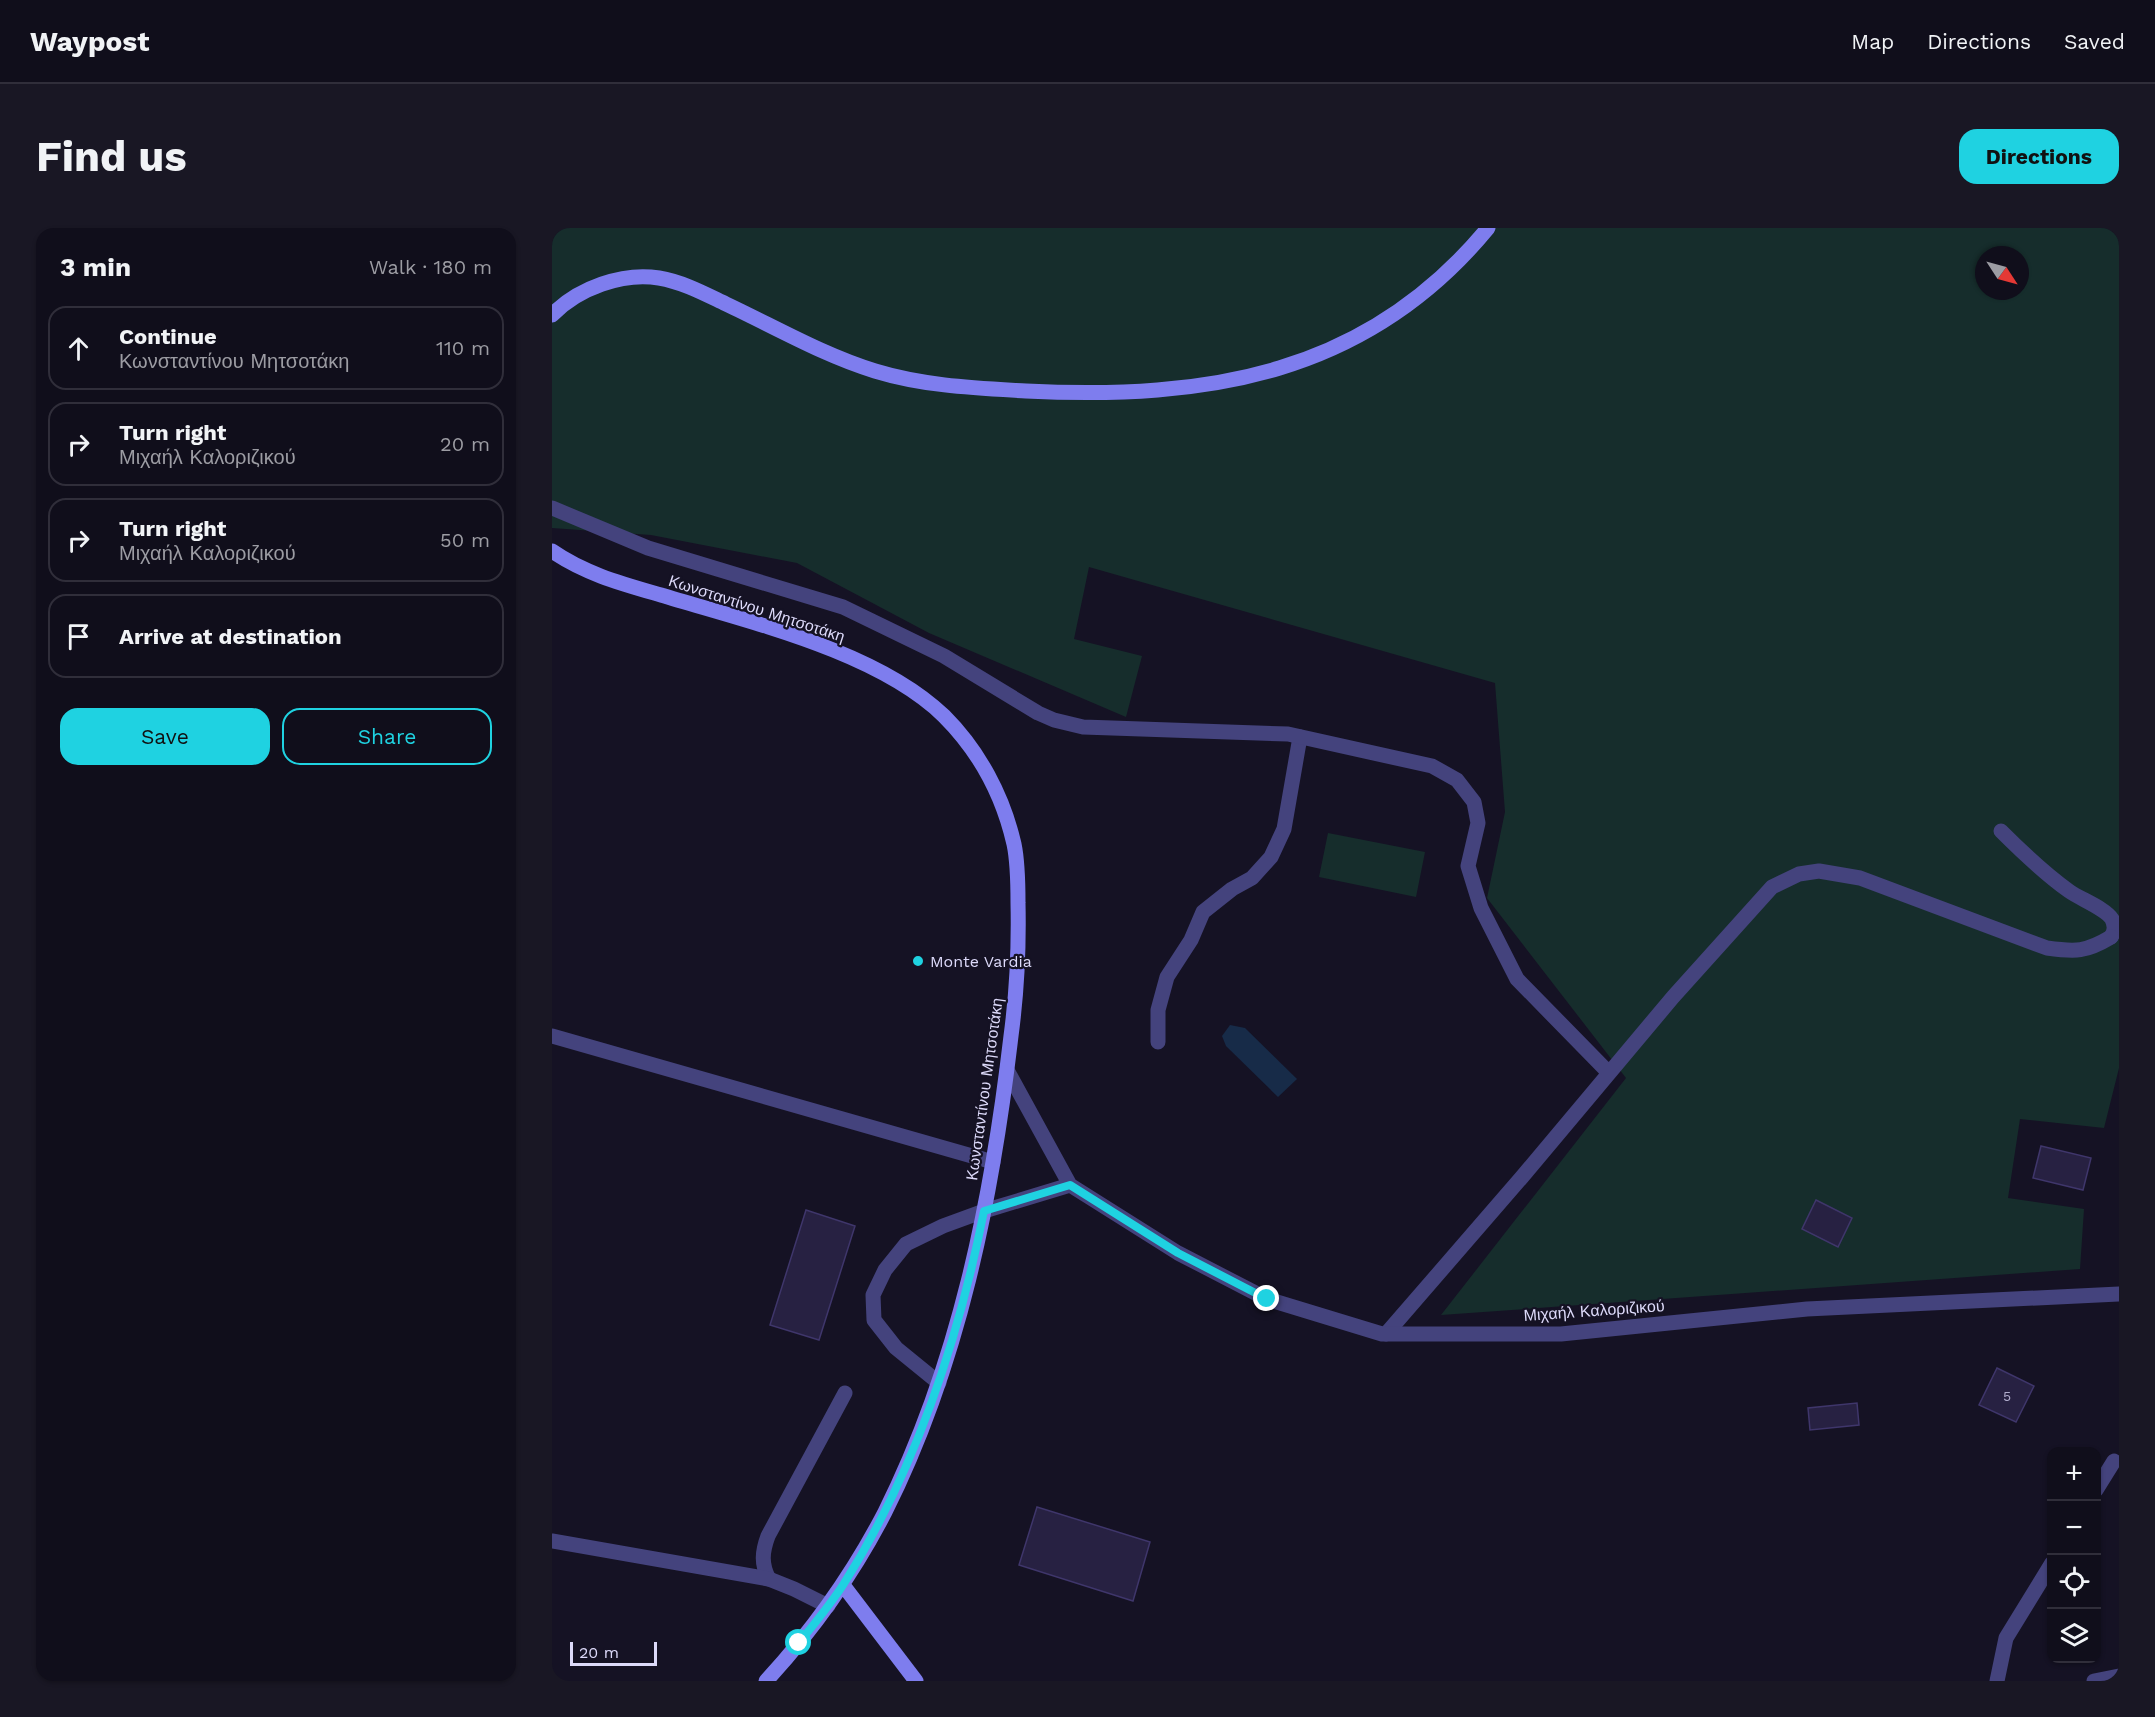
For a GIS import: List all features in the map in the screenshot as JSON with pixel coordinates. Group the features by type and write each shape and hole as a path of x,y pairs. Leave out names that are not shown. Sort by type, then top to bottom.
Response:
{"main road":[{"path":"552,315 593,286 628,277 660,278 691,288 838,358 876,372 935,384 1064,392 1206,386 1275,370 1322,354 1369,331 1421,296 1465,256 1488,228"},
{"name":"Κωνσταντίνου Μητσοτάκη","path":"552,551 570,564 608,579 772,629 837,652 900,681 944,716 973,750 1002,804 1015,847 1019,950 1007,1070 975,1257 939,1383 912,1454 884,1514 843,1585 766,1681"},
{"path":"843,1585 916,1681"}],"street":[{"path":"552,508 648,548 843,608 944,656 1038,713 1054,720 1083,727 1288,734 1432,766 1457,780 1474,802 1478,823 1468,866 1481,908 1517,980 1609,1073"},
{"path":"1158,1042 1158,1010 1167,977 1191,939 1203,912 1232,889 1252,878 1271,857 1280,838 1284,829 1300,737"},
{"path":"1386,1334 1673,997 1772,887 1799,874 1819,871 1860,878 2048,948 2067,951 2092,948 2111,937 2114,928 2113,921 2108,914 2069,891 2026,856 2001,831"},
{"path":"552,1036 993,1162"},
{"name":"Μιχαήλ Καλοριζικού","path":"1007,1070 1070,1185 1178,1253 1267,1299 1386,1334 1562,1334 1807,1309 2119,1294"},
{"path":"939,1383 896,1348 874,1320 873,1295 885,1270 906,1244 943,1226 1070,1185"},
{"path":"769,1579 762,1567 763,1550 768,1536 845,1393"},
{"path":"2101,1484 2115,1461"},
{"path":"552,1540 769,1579 794,1588 828,1606"},
{"path":"1997,1681 2006,1638 2047,1571"},
{"path":"2094,1681 2119,1676"}],"green space":[{"path":"552,228 2119,228 2119,1068 2104,1128 2020,1119 2008,1198 2084,1209 2080,1269 1441,1315 1626,1078 1487,898 1505,812 1495,683 1089,567 1074,639 1142,656 1126,717 929,633 797,563 651,535 552,528"},
{"path":"1328,833 1425,852 1416,897 1319,877"}],"water":[{"path":"1230,1025 1245,1028 1297,1079 1278,1097 1226,1046 1222,1036"}],"building":[{"path":"2041,1146 2091,1158 2083,1190 2033,1178"},
{"path":"1816,1200 1852,1218 1838,1247 1802,1229"},
{"path":"806,1210 855,1226 819,1340 770,1325"},
{"path":"1997,1368 2034,1386 2016,1422 1979,1405"},
{"path":"1857,1403 1859,1425 1810,1430 1808,1408"},
{"path":"1037,1507 1150,1542 1133,1601 1019,1565"}],"place":[{"name":"Monte Vardia","path":"918,961"}],"route":[{"path":"799,1643 843,1585 884,1514 912,1454 939,1383 975,1257 984,1211 1070,1185 1178,1253 1267,1299"}]}
